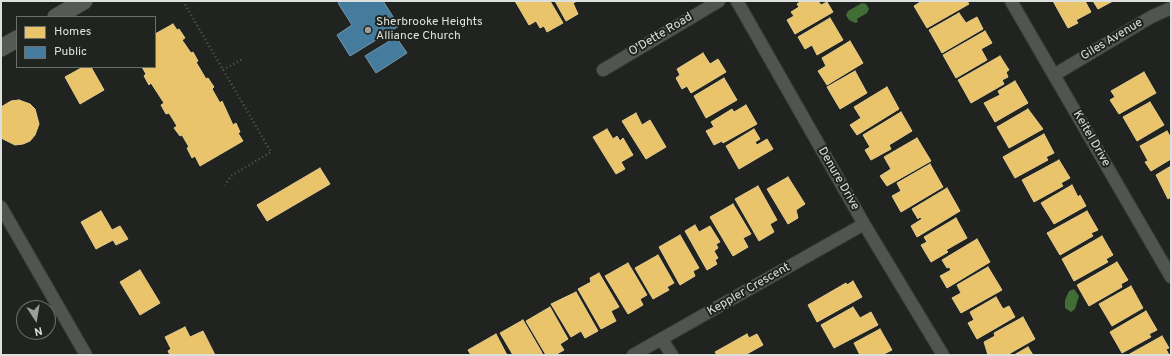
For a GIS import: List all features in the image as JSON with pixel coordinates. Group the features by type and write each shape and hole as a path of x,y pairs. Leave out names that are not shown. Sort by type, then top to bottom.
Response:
{"main road":[{"path":"58,16 84,1"},
{"path":"1,48 16,40"}],"street":[{"name":"O'Dette Road","path":"603,70 719,1"},
{"name":"Denure Drive","path":"737,1 864,224 943,355"},
{"name":"Keitel Drive","path":"1011,1 1171,277"},
{"name":"Giles Avenue","path":"1054,75 1151,17 1171,8"},
{"path":"1,207 86,355"},
{"name":"Keppler Crescent","path":"633,355 662,340 864,224"},
{"path":"662,340 672,355"}],"path":[{"path":"182,1 271,152 231,176 225,185"},
{"path":"222,70 244,58"}],"shaded area":[{"path":"862,3 866,4 869,9 867,13 857,19 858,22 855,23 849,20 846,15 848,11"},
{"path":"1074,289 1079,296 1075,309 1071,312 1065,308 1065,300 1069,291"}],"building: Homes":[{"path":"515,1 550,1 563,23 547,32 544,26 540,28 536,21 529,25"},
{"path":"555,1 577,1 573,3 578,14 566,21"},
{"path":"802,1 818,1 821,5 827,2 833,12 795,34 787,20 794,16 791,12 799,7 797,4"},
{"path":"922,1 967,1 969,4 927,28 914,6"},
{"path":"1053,1 1085,1 1091,12 1076,20 1078,23 1068,28"},
{"path":"1093,1 1113,1 1098,9"},
{"path":"959,13 966,23 977,17 983,29 942,53 929,30"},
{"path":"830,18 843,40 817,55 812,45 805,49 798,37"},
{"path":"173,24 177,30 179,29 185,38 182,40 191,53 193,52 198,61 196,62 206,79 208,78 214,87 212,89 220,103 222,101 233,125 236,123 240,132 238,133 243,141 200,166 195,156 192,158 187,148 189,147 182,135 180,136 174,128 177,126 169,113 166,114 161,105 164,103 151,83 149,85 144,76 146,74 143,68 156,68 156,33"},
{"path":"985,31 992,43 981,49 987,60 956,78 943,55"},
{"path":"850,41 863,63 827,85 818,71 826,66 822,58"},
{"path":"703,53 710,64 718,59 726,72 691,93 687,86 682,89 676,78 680,75 677,69"},
{"path":"1000,56 1009,70 1006,72 1008,77 1002,80 1004,84 971,103 958,80"},
{"path":"81,68 92,68 104,90 80,104 65,77"},
{"path":"855,71 867,93 840,109 827,87"},
{"path":"1144,72 1156,93 1119,114 1110,100 1115,97 1111,91"},
{"path":"724,78 737,100 706,118 694,96"},
{"path":"1015,81 1028,103 995,122 984,103 1000,95 998,91"},
{"path":"887,87 899,109 857,135 850,125 861,118 854,107"},
{"path":"19,100 30,104 35,109 39,124 35,135 30,141 15,145 1,138 1,107 11,101"},
{"path":"1150,102 1164,125 1137,141 1123,117"},
{"path":"746,105 757,124 723,143 722,141 714,145 706,131 714,127 711,122 732,109 734,112"},
{"path":"1028,109 1043,129 1009,148 997,127"},
{"path":"901,112 912,131 889,145 891,149 871,160 865,150 870,147 863,135"},
{"path":"636,113 642,125 650,120 666,147 646,159 622,121"},
{"path":"607,129 613,139 617,136 620,141 623,138 633,155 621,162 625,169 616,174 593,137"},
{"path":"754,129 760,139 755,142 757,145 767,139 773,149 739,169 726,146"},
{"path":"1167,131 1171,138 1171,159 1151,171 1145,162 1148,161 1140,146"},
{"path":"1044,134 1054,153 1046,157 1048,160 1015,178 1003,157"},
{"path":"917,138 931,161 887,186 880,176 891,169 884,157"},
{"path":"1059,160 1070,178 1061,183 1063,186 1034,202 1022,180"},
{"path":"930,164 943,187 901,212 892,196 901,191 897,183"},
{"path":"1171,166 1171,197 1168,199 1156,175"},
{"path":"320,168 330,184 267,221 257,205"},
{"path":"788,177 805,204 796,210 798,218 788,224 767,189"},
{"path":"1072,185 1078,197 1080,195 1086,206 1054,224 1041,203"},
{"path":"758,186 777,220 770,224 774,232 759,241 735,199"},
{"path":"947,188 960,211 917,237 911,226 922,219 920,217 918,219 912,209"},
{"path":"733,204 751,234 743,238 748,247 733,256 710,217"},
{"path":"101,211 112,230 120,226 128,239 116,245 113,240 96,249 81,222"},
{"path":"1087,211 1098,230 1091,233 1093,236 1060,255 1047,233"},
{"path":"956,218 967,238 946,250 948,252 931,262 921,245 927,242 924,237"},
{"path":"695,225 699,232 710,226 720,242 716,244 718,248 714,251 718,258 715,260 717,264 707,270 685,231"},
{"path":"680,235 699,268 693,271 695,276 680,285 659,247"},
{"path":"1102,236 1113,255 1106,259 1108,262 1074,281 1062,259"},
{"path":"977,239 990,262 947,288 940,276 951,270 949,267 947,268 942,260"},
{"path":"658,255 674,283 667,287 669,290 653,299 635,268"},
{"path":"1117,262 1128,280 1121,284 1122,287 1089,306 1077,285"},
{"path":"628,263 647,295 640,299 643,305 628,314 605,276"},
{"path":"988,267 1002,290 961,313 952,298 961,293 957,285"},
{"path":"140,270 160,303 140,315 120,282"},
{"path":"599,273 619,307 611,311 616,321 601,329 578,289 591,282 590,278"},
{"path":"853,281 862,297 817,322 808,305 846,283 847,285"},
{"path":"1131,286 1143,308 1112,326 1099,304"},
{"path":"576,292 598,331 585,338 581,331 571,337 551,304"},
{"path":"996,297 1003,309 1009,306 1015,317 977,339 968,323 974,320 970,312"},
{"path":"550,307 568,339 560,344 564,350 555,355 546,355 526,321"},
{"path":"853,307 860,318 871,312 878,325 834,348 821,325"},
{"path":"1146,311 1157,330 1149,334 1151,337 1122,353 1110,332"},
{"path":"1023,317 1035,339 1007,355 988,355 984,342 995,336 994,333"},
{"path":"523,320 543,355 513,355 500,333"},
{"path":"185,327 190,337 203,331 215,355 170,355 168,351 171,349 165,337"},
{"path":"880,329 892,350 882,355 860,355 854,343"},
{"path":"496,334 507,355 471,355 468,350"},
{"path":"747,334 749,338 757,334 763,345 745,355 717,355 715,352"},
{"path":"1162,336 1169,348 1166,349 1169,355 1128,355"},
{"path":"1028,347 1033,355 1014,355"}],"building: Public":[{"name":"Sherbrooke Heights Alliance Church","path":"342,1 383,1 399,26 350,56 337,35 352,25 338,3"},
{"path":"396,37 407,53 376,73 365,56"}],"place":[{"name":"Sherbrooke Heights Alliance Church","path":"368,30"}]}
